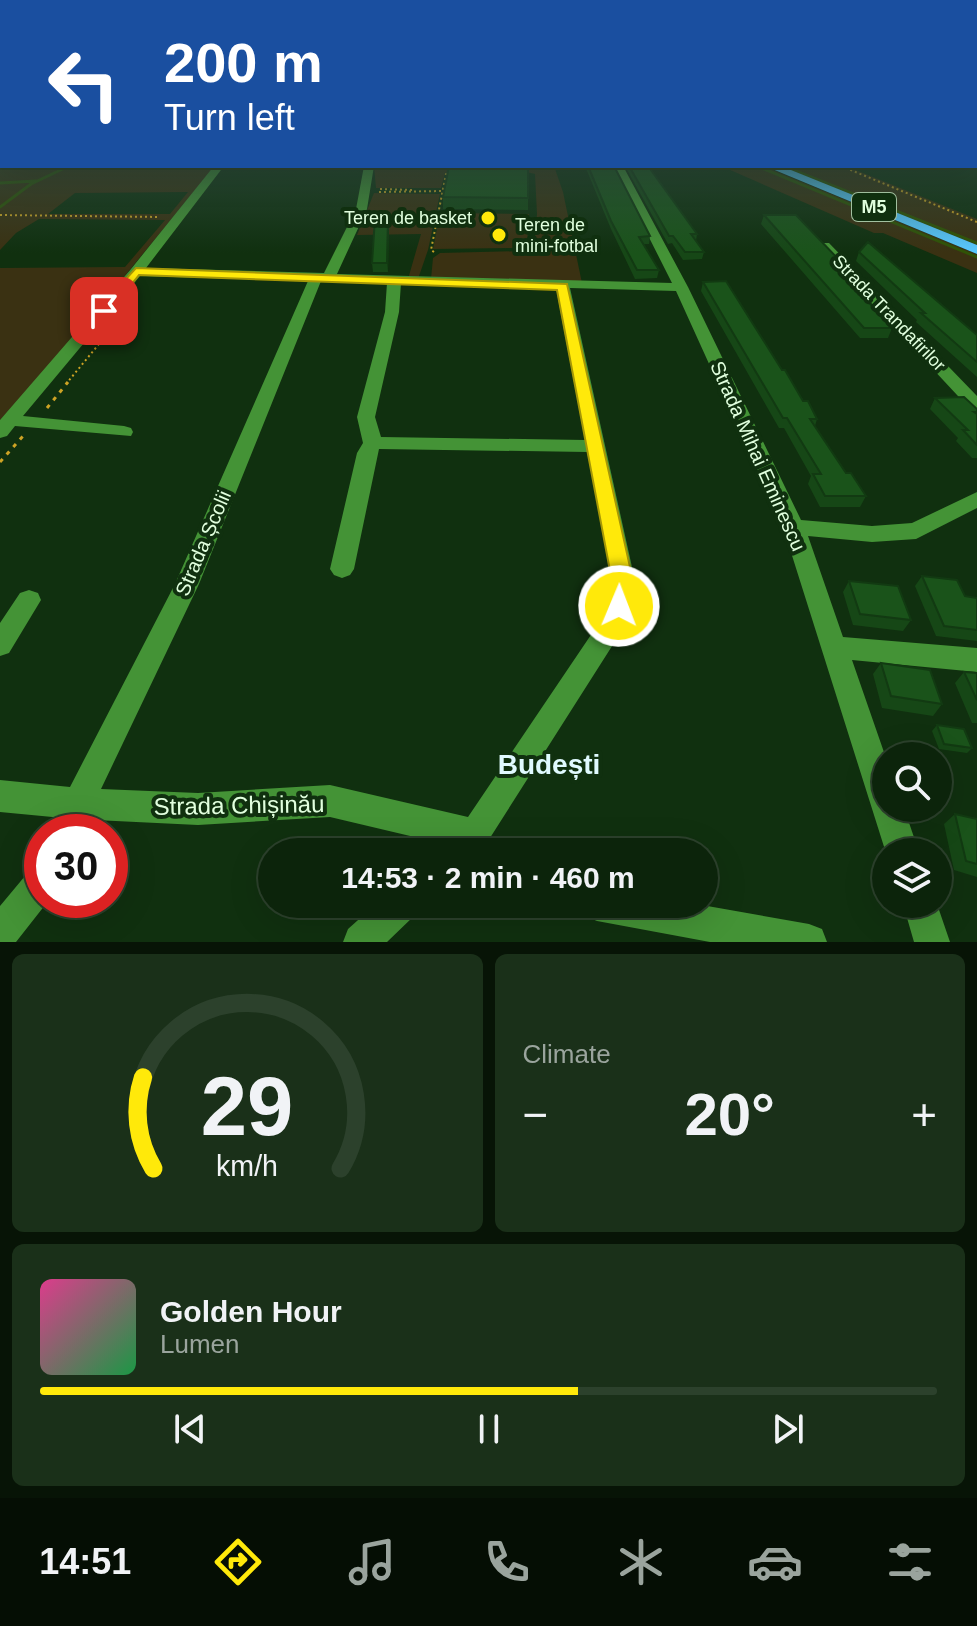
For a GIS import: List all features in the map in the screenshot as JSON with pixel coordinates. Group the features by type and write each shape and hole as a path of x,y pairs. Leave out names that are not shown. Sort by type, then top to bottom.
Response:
{"highway":[{"name":"M5","path":"776,168 977,250"}],"street":[{"path":"6,426 136,272 217,168"},
{"name":"Strada Școlii","path":"78,814 187,584 322,277 367,198 369,168"},
{"name":"Strada Mihai Eminescu","path":"619,168 681,287 794,527 872,760"},
{"name":"Strada Trandafirilor","path":"811,231 977,406"},
{"path":"136,272 681,287"},
{"path":"342,569 367,453 373,443 366,417 392,312 394,281"},
{"path":"470,838 612,625 619,606 622,576 563,286"},
{"path":"6,426 37,422 124,432"},
{"path":"373,443 596,446"},
{"path":"794,527 872,534 916,531 977,499"},
{"path":"0,645 29,600"},
{"path":"834,647 977,660"},
{"name":"Strada Chișinău","path":"0,796 62,814"},
{"name":"Strada Chișinău","path":"128,814 330,801 447,838"},
{"path":"0,934 24,904"},
{"path":"361,942 387,918"},
{"path":"675,918 809,942"},
{"path":"924,918 932,942"}],"path":[{"path":"846,168 977,222"},
{"path":"434,252 431,250 446,173 460,170"},
{"path":"377,190 443,191"},
{"path":"0,215 180,217"},
{"path":"0,462 37,422"}],"shaded area":[{"path":"0,168 213,168 54,362 0,420 0,268 125,267 165,220 39,219 16,233 0,250","holes":["188,192 170,214 48,214 75,193"]},
{"path":"374,168 464,168 445,173 441,188 376,188"},
{"path":"509,168 555,168 563,192 582,283 431,279 433,258 440,253 525,251 534,245 537,214 535,174"},
{"path":"726,168 768,168 977,254 977,273 883,233 874,233"},
{"path":"780,168 851,168 977,219 977,247"},
{"path":"374,193 440,194 428,250 418,279 408,279 421,234 357,235"},
{"path":"440,213 529,214 527,244 517,248 433,249"}],"building":[{"path":"449,168 528,168 528,198 443,197"},
{"path":"589,168 615,168 650,236 639,237 659,270 637,270 611,221"},
{"path":"630,168 649,168 697,234 691,234 704,252 685,252 673,236 669,236"},
{"path":"764,215 796,215 843,264 834,264 892,328 864,328"},
{"path":"375,218 388,218 387,263 372,263"},
{"path":"868,242 977,335 977,362 859,252"},
{"path":"726,281 803,401 808,401 817,419 810,419 846,473 851,473 866,496 825,496 813,474 821,474 787,418 783,418 703,282"},
{"path":"964,397 977,409 974,412 977,414 977,445 963,430 968,430 935,398"},
{"path":"922,576 957,580 965,596 977,598 977,630 944,626"},
{"path":"849,581 898,586 911,620 860,614"},
{"path":"881,663 930,670 942,704 891,696"},
{"path":"964,672 977,673 977,700"},
{"path":"937,725 964,729 972,748 952,745 952,742 943,742"},
{"path":"955,814 977,819 977,864 966,861"}],"waterway":[{"path":"0,207 31,184 65,168"},
{"path":"762,168 977,257"},
{"path":"788,168 977,243"},
{"path":"0,183 36,181"}],"place":[{"name":"Teren de basket","path":"488,218"},
{"name":"Teren de mini-fotbal","path":"499,235"}],"district":[{"name":"Budești","path":"549,764"}],"route":[{"path":"104,311 136,272 563,286 622,576 619,606"}]}
